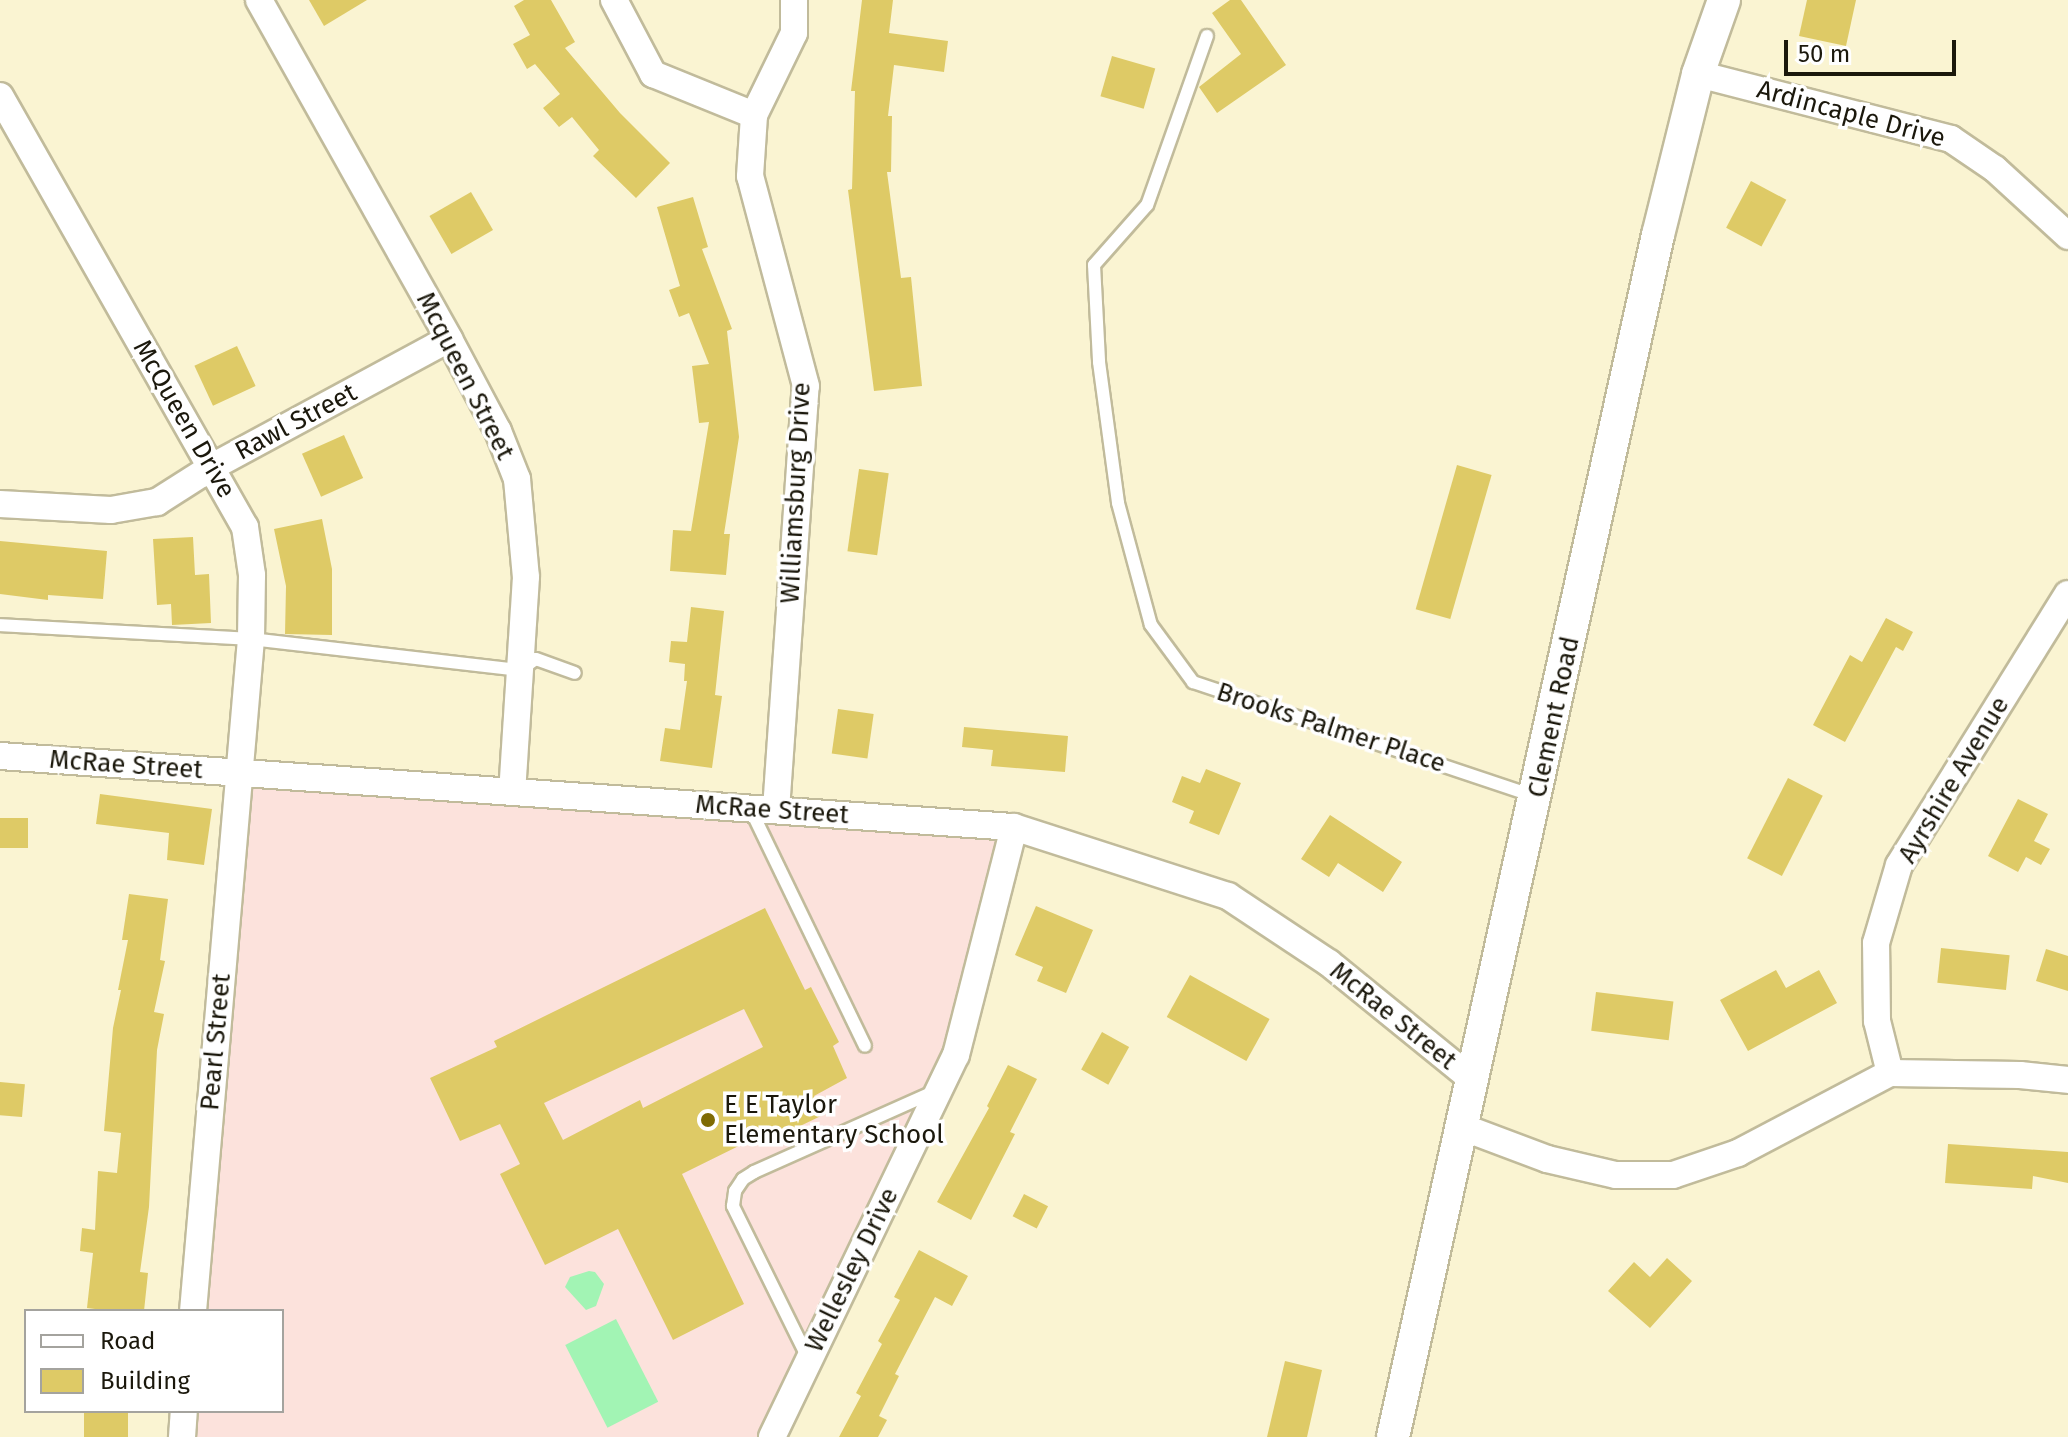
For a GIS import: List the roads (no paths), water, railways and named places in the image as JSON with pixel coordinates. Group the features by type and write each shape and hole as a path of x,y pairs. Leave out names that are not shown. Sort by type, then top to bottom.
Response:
{"street":[{"name":"Mcqueen Street","path":"259,0 449,339 498,431 517,479 526,577 512,792"},
{"path":"614,0 653,74 754,115"},
{"name":"Williamsburg Drive","path":"763,809 806,386 750,176 754,115 794,33 794,0"},
{"name":"Clement Road","path":"1393,1437 1537,797 1658,235 1698,74 1724,0"},
{"name":"Ardincaple Drive","path":"1698,74 1951,139 1995,169 2068,236"},
{"name":"McQueen Drive","path":"0,96 245,527 252,575 251,639 239,773"},
{"name":"Rawl Street","path":"0,504 54,509 126,507 157,502 212,467 449,339"},
{"name":"Ayrshire Avenue","path":"1890,1073 1877,1021 1876,943 1899,865 2068,594"},
{"name":"McRae Street","path":"0,756 1014,827 1228,896 1329,963 1473,1080"},
{"name":"Pearl Street","path":"193,1309 239,773"},
{"name":"Wellesley Drive","path":"772,1437 956,1055 1014,827"},
{"path":"1462,1127 1547,1159 1616,1175 1673,1175 1738,1153 1890,1073 2020,1075 2068,1080"},
{"path":"182,1437 184,1413"}],"lane":[{"name":"Brooks Palmer Place","path":"1207,36 1147,205 1094,265 1099,362 1118,503 1151,625 1193,682 1537,797"},
{"path":"0,625 251,639 520,670 536,659 575,673"},
{"path":"763,809 865,1046"},
{"path":"809,1360 733,1206 735,1191 743,1179 754,1172 939,1090"}],"place":[{"name":"E E Taylor Elementary School","path":"708,1120"}]}
